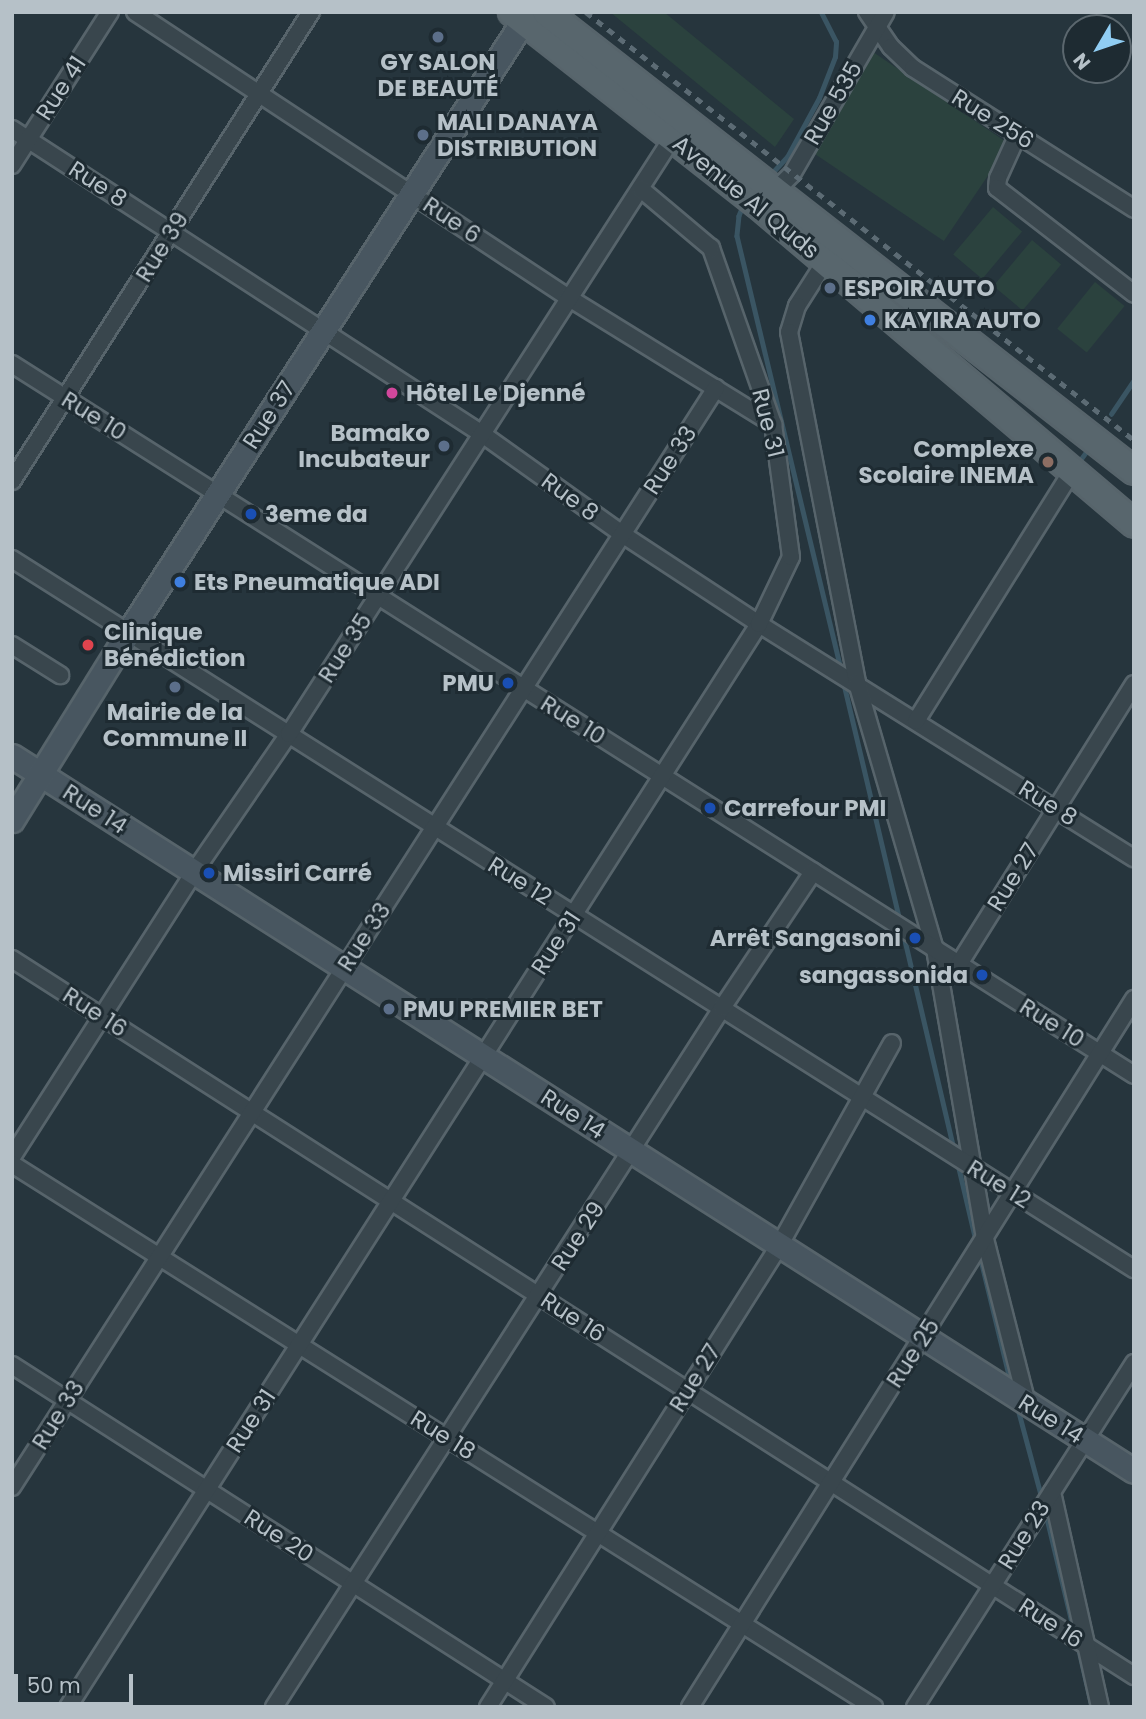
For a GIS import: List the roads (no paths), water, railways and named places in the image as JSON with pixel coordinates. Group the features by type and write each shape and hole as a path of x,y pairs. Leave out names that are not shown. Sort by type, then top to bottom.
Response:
{"main road":[{"name":"Avenue Al Quds","path":"528,14 673,136 758,187 825,262 1134,524"},
{"name":"Avenue Al Quds","path":"528,14 1134,471"}],"street":[{"name":"Rue 41","path":"12,165 110,12"},
{"name":"Rue 6","path":"135,12 569,298 773,424"},
{"name":"Rue 39","path":"12,481 311,12"},
{"name":"Rue 256","path":"867,12 891,47 913,68 1134,209"},
{"name":"Rue 535","path":"758,187 792,174 886,12"},
{"name":"Rue 37","path":"12,820 128,632 414,195 528,14"},
{"name":"Rue 8","path":"12,129 482,434 622,534 759,624 1134,858"},
{"path":"1018,134 998,177 997,188 1134,294"},
{"name":"Rue 35","path":"12,1157 194,872 289,734 642,189 673,136"},
{"name":"Rue 31","path":"68,1707 759,624 791,557 773,424 712,248 642,189"},
{"path":"825,262 797,306 789,332 857,683 935,949 985,1239 1027,1404"},
{"name":"Rue 10","path":"12,364 1134,1075"},
{"name":"Rue 33","path":"12,1487 716,388"},
{"path":"916,721 1072,471"},
{"name":"Rue 12","path":"12,559 1134,1269"},
{"path":"12,645 60,675"},
{"name":"Rue 27","path":"959,964 1134,684"},
{"name":"Rue 14","path":"12,756 1134,1471"},
{"name":"Rue 29","path":"274,1707 722,1008 814,872"},
{"name":"Rue 16","path":"12,959 1134,1676"},
{"name":"Rue 25","path":"690,1707 1134,999"},
{"name":"Rue 27","path":"488,1707 779,1246 892,1044"},
{"name":"Rue 18","path":"12,1164 874,1707"},
{"name":"Rue 23","path":"915,1707 1134,1363"},
{"name":"Rue 20","path":"12,1365 545,1707"},
{"path":"1052,1492 1100,1707"}],"waterway":[{"path":"771,174 787,157 819,98 835,57 836,42 821,12"},
{"path":"744,204 739,216 737,236 841,668"},
{"path":"1111,414 1134,380"},
{"path":"1078,463 1089,448"},
{"path":"844,684 900,920"},
{"path":"904,936 954,1149"},
{"path":"958,1164 976,1241"},
{"path":"980,1256 1011,1383"},
{"path":"1017,1405 1042,1498"},
{"path":"1045,1510 1074,1631"},
{"path":"1078,1646 1092,1707"}],"railway":[{"path":"586,12 1134,440"}],"place":[{"name":"GY SALON DE BEAUTÉ","path":"438,37"},
{"name":"MALI DANAYA DISTRIBUTION","path":"423,135"},
{"name":"ESPOIR AUTO","path":"830,288"},
{"name":"KAYIRA AUTO","path":"870,320"},
{"name":"Hôtel Le Djenné","path":"392,393"},
{"name":"Bamako Incubateur","path":"444,446"},
{"name":"Complexe Scolaire INEMA","path":"1048,462"},
{"name":"3eme da","path":"251,514"},
{"name":"Ets Pneumatique ADI","path":"180,582"},
{"name":"Clinique Bénédiction","path":"88,645"},
{"name":"PMU","path":"508,683"},
{"name":"Mairie de la Commune II","path":"175,687"},
{"name":"Carrefour PMI","path":"710,808"},
{"name":"Missiri Carré","path":"209,873"},
{"name":"Arrêt Sangasoni","path":"915,938"},
{"name":"sangassonida","path":"982,975"},
{"name":"PMU PREMIER BET","path":"389,1009"}]}
